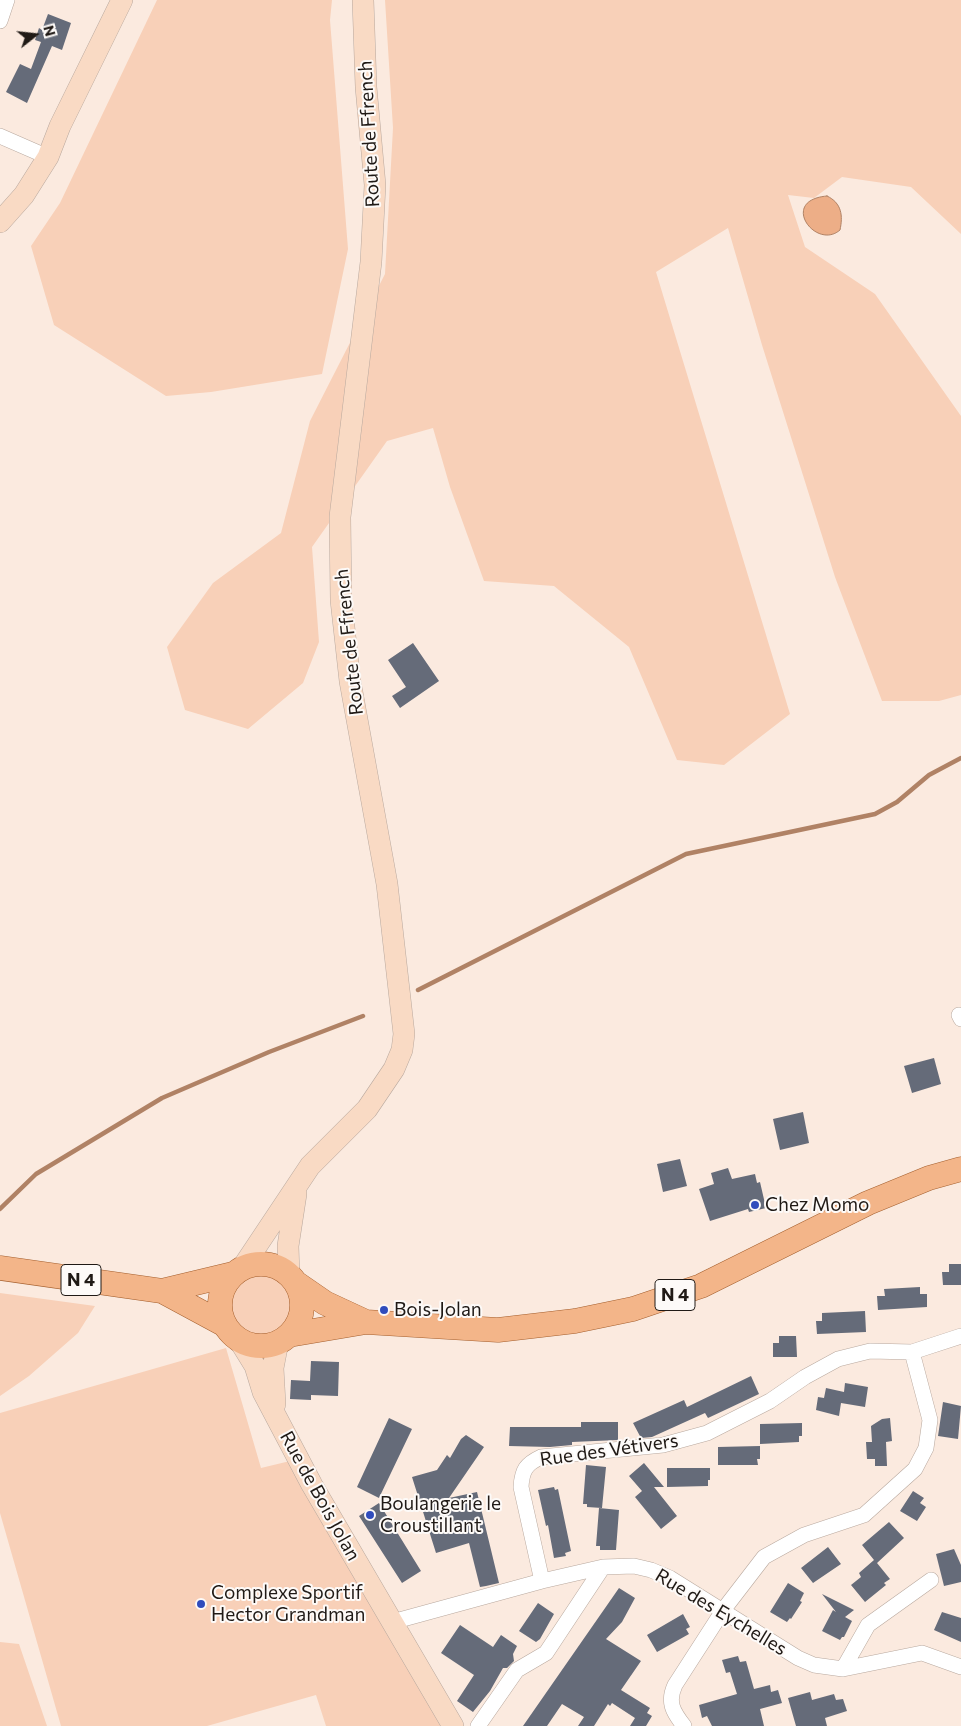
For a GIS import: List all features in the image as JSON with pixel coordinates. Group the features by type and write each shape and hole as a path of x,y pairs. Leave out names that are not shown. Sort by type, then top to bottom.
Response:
{"main road":[{"path":"0,222 24,195 48,157 60,126 122,0"},
{"name":"Route de Ffrench","path":"237,1271 310,1166 368,1109 394,1069 402,1050 404,1034 387,884 350,681 341,600 340,517 371,262 375,185 366,87 363,0"},
{"name":"N 4","path":"284,1339 366,1322 498,1330 575,1321 633,1309 701,1286 868,1203 929,1178 961,1169"},
{"name":"Route de Ffrench","path":"292,1279 288,1246 297,1184"},
{"path":"254,1264 266,1264 278,1268 292,1279 302,1301 302,1310 295,1327 284,1339 261,1346 232,1333 220,1304 222,1292 237,1271 254,1264"},
{"name":"N 4","path":"0,1268 162,1291 232,1333"},
{"name":"N 4","path":"162,1291 237,1271"},
{"name":"N 4","path":"292,1279 325,1303 366,1322"},
{"name":"Rue de Bois Jolan","path":"232,1333 255,1366 263,1392 312,1485 454,1726"},
{"name":"Rue de Bois Jolan","path":"279,1421 273,1392 273,1368 284,1339"}],"street":[{"path":"0,21 7,0"},
{"path":"0,136 48,157"},
{"path":"684,1726 673,1712 670,1696 724,1610 764,1557 804,1535 864,1515 915,1469 926,1448 930,1420 912,1352 961,1336"},
{"name":"Rue des Vétivers","path":"542,1581 521,1487 522,1474 527,1463 542,1456 663,1445 707,1433 770,1401 806,1377 838,1359 870,1351 912,1352"},
{"name":"Rue des Eychelles","path":"392,1622 542,1581 604,1567 634,1566 651,1570 670,1578 798,1658 814,1665 843,1669 922,1653 961,1667"},
{"path":"478,1726 517,1670 546,1654 604,1567"},
{"path":"843,1669 868,1625 930,1580"}],"shaded area":[{"path":"157,0 332,0 330,20 348,249 322,374 211,392 166,396 54,325 31,246 60,203"},
{"path":"385,0 961,0 961,234 911,187 842,177 814,198 788,195 805,247 875,294 961,416 961,695 939,701 882,701 835,577 762,345 728,228 656,272 790,714 724,765 677,760 629,647 554,586 484,581 450,487 433,428 387,441 312,547 319,642 303,683 248,729 185,710 167,647 213,583 281,533 310,421 385,274 393,128"},
{"path":"827,196 836,202 841,215 840,230 831,235 821,234 812,230 803,214 805,206 813,199"},
{"path":"262,1272 274,1275 285,1282 292,1293 295,1305 292,1317 285,1328 274,1335 262,1338 250,1335 239,1328 232,1317 229,1305 232,1293 239,1282 250,1275"},
{"path":"0,1293 95,1306 78,1333 29,1376 0,1396"},
{"name":"Complexe Sportif Hector Grandman","path":"226,1348 261,1468 290,1461 448,1726 326,1726 316,1695 207,1726 61,1726 0,1513 0,1413"},
{"path":"0,1642 19,1644 47,1726 0,1726"}],"building":[{"path":"48,14 71,23 62,50 52,46 27,103 6,92 20,64 31,69 41,42 35,40 39,28 42,30"},
{"path":"413,643 439,681 400,708 392,696 406,687 388,660"},
{"path":"934,1058 941,1084 912,1093 904,1066"},
{"path":"803,1112 809,1143 780,1150 773,1119"},
{"path":"680,1159 687,1186 663,1192 657,1164"},
{"path":"728,1168 732,1179 755,1174 757,1183 760,1182 766,1208 749,1212 748,1209 710,1221 699,1189 714,1184 711,1173"},
{"path":"949,1264 961,1264 961,1285 943,1285 942,1272 949,1272"},
{"path":"920,1287 920,1294 927,1294 927,1307 878,1310 877,1296 885,1296 884,1289"},
{"path":"865,1311 866,1332 817,1334 816,1321 822,1321 822,1313"},
{"path":"779,1336 796,1336 797,1357 773,1357 773,1343 779,1343"},
{"path":"311,1361 339,1362 338,1396 311,1395 311,1400 290,1399 291,1380 310,1381"},
{"path":"751,1376 759,1394 708,1418 705,1413 652,1437 641,1438 633,1423 684,1400 687,1407"},
{"path":"845,1383 868,1387 865,1407 841,1403 839,1416 816,1410 818,1397 824,1398 826,1388 844,1392"},
{"path":"943,1402 961,1406 958,1439 938,1436"},
{"path":"389,1418 412,1429 379,1498 357,1487"},
{"path":"890,1418 892,1441 886,1442 887,1466 875,1466 875,1459 867,1459 866,1442 872,1442 871,1426 882,1419"},
{"path":"581,1422 618,1422 618,1440 572,1442 572,1445 550,1447 509,1446 510,1427 581,1427"},
{"path":"802,1423 802,1436 799,1436 799,1442 760,1444 760,1424"},
{"path":"466,1435 484,1447 449,1498 477,1492 499,1583 480,1587 469,1543 436,1553 412,1477 437,1470 447,1455 450,1458 461,1439"},
{"path":"760,1446 760,1459 757,1459 758,1465 718,1465 718,1447"},
{"path":"644,1463 664,1487 654,1487 677,1516 661,1529 635,1497 642,1491 629,1476"},
{"path":"586,1465 606,1467 602,1508 587,1507 587,1504 583,1504"},
{"path":"667,1468 710,1468 708,1486 667,1487"},
{"path":"554,1487 555,1490 558,1489 571,1551 565,1553 566,1556 554,1558 548,1525 546,1526 538,1490"},
{"path":"913,1491 924,1498 920,1503 926,1507 917,1521 900,1511"},
{"path":"379,1503 421,1571 402,1583 359,1516"},
{"path":"599,1508 619,1510 616,1550 600,1550 600,1546 596,1546"},
{"path":"889,1522 904,1538 877,1563 890,1579 884,1583 886,1585 865,1602 851,1585 861,1577 859,1573 874,1560 862,1545"},
{"path":"828,1547 841,1564 813,1583 801,1568"},
{"path":"954,1549 961,1565 961,1582 944,1586 936,1554"},
{"path":"788,1583 804,1593 800,1601 802,1602 787,1622 770,1612"},
{"path":"619,1588 635,1598 622,1622 606,1639 641,1661 621,1690 650,1708 647,1713 652,1716 646,1726 630,1726 635,1718 612,1703 610,1706 608,1704 594,1726 578,1726 584,1717 562,1704 547,1726 523,1726"},
{"path":"822,1594 854,1610 845,1617 852,1621 844,1637 840,1640 822,1631 833,1610 836,1612"},
{"path":"538,1603 554,1614 540,1639 536,1642 519,1631"},
{"path":"942,1612 961,1618 961,1642 934,1630"},
{"path":"683,1614 690,1627 686,1629 689,1634 657,1652 647,1635"},
{"path":"460,1625 493,1647 501,1635 517,1646 513,1654 514,1661 507,1668 503,1668 490,1691 473,1712 457,1701 474,1675 441,1653"},
{"path":"738,1656 740,1662 746,1661 754,1689 770,1685 771,1692 778,1690 782,1703 760,1709 764,1726 712,1726 707,1716 702,1718 699,1705 737,1694 730,1672 726,1673 722,1660"},
{"path":"810,1692 812,1700 834,1694 836,1700 843,1699 847,1711 825,1718 827,1726 796,1726 788,1698"}],"waterway":[{"path":"418,990 686,854 875,814 897,802 929,775 961,758"},
{"path":"0,1209 36,1174 162,1098 269,1052 363,1016"}],"place":[{"name":"Chez Momo","path":"755,1205"},
{"name":"Bois-Jolan","path":"384,1310"},
{"name":"Boulangerie le Croustillant","path":"370,1515"},
{"name":"Complexe Sportif Hector Grandman","path":"201,1604"}]}
